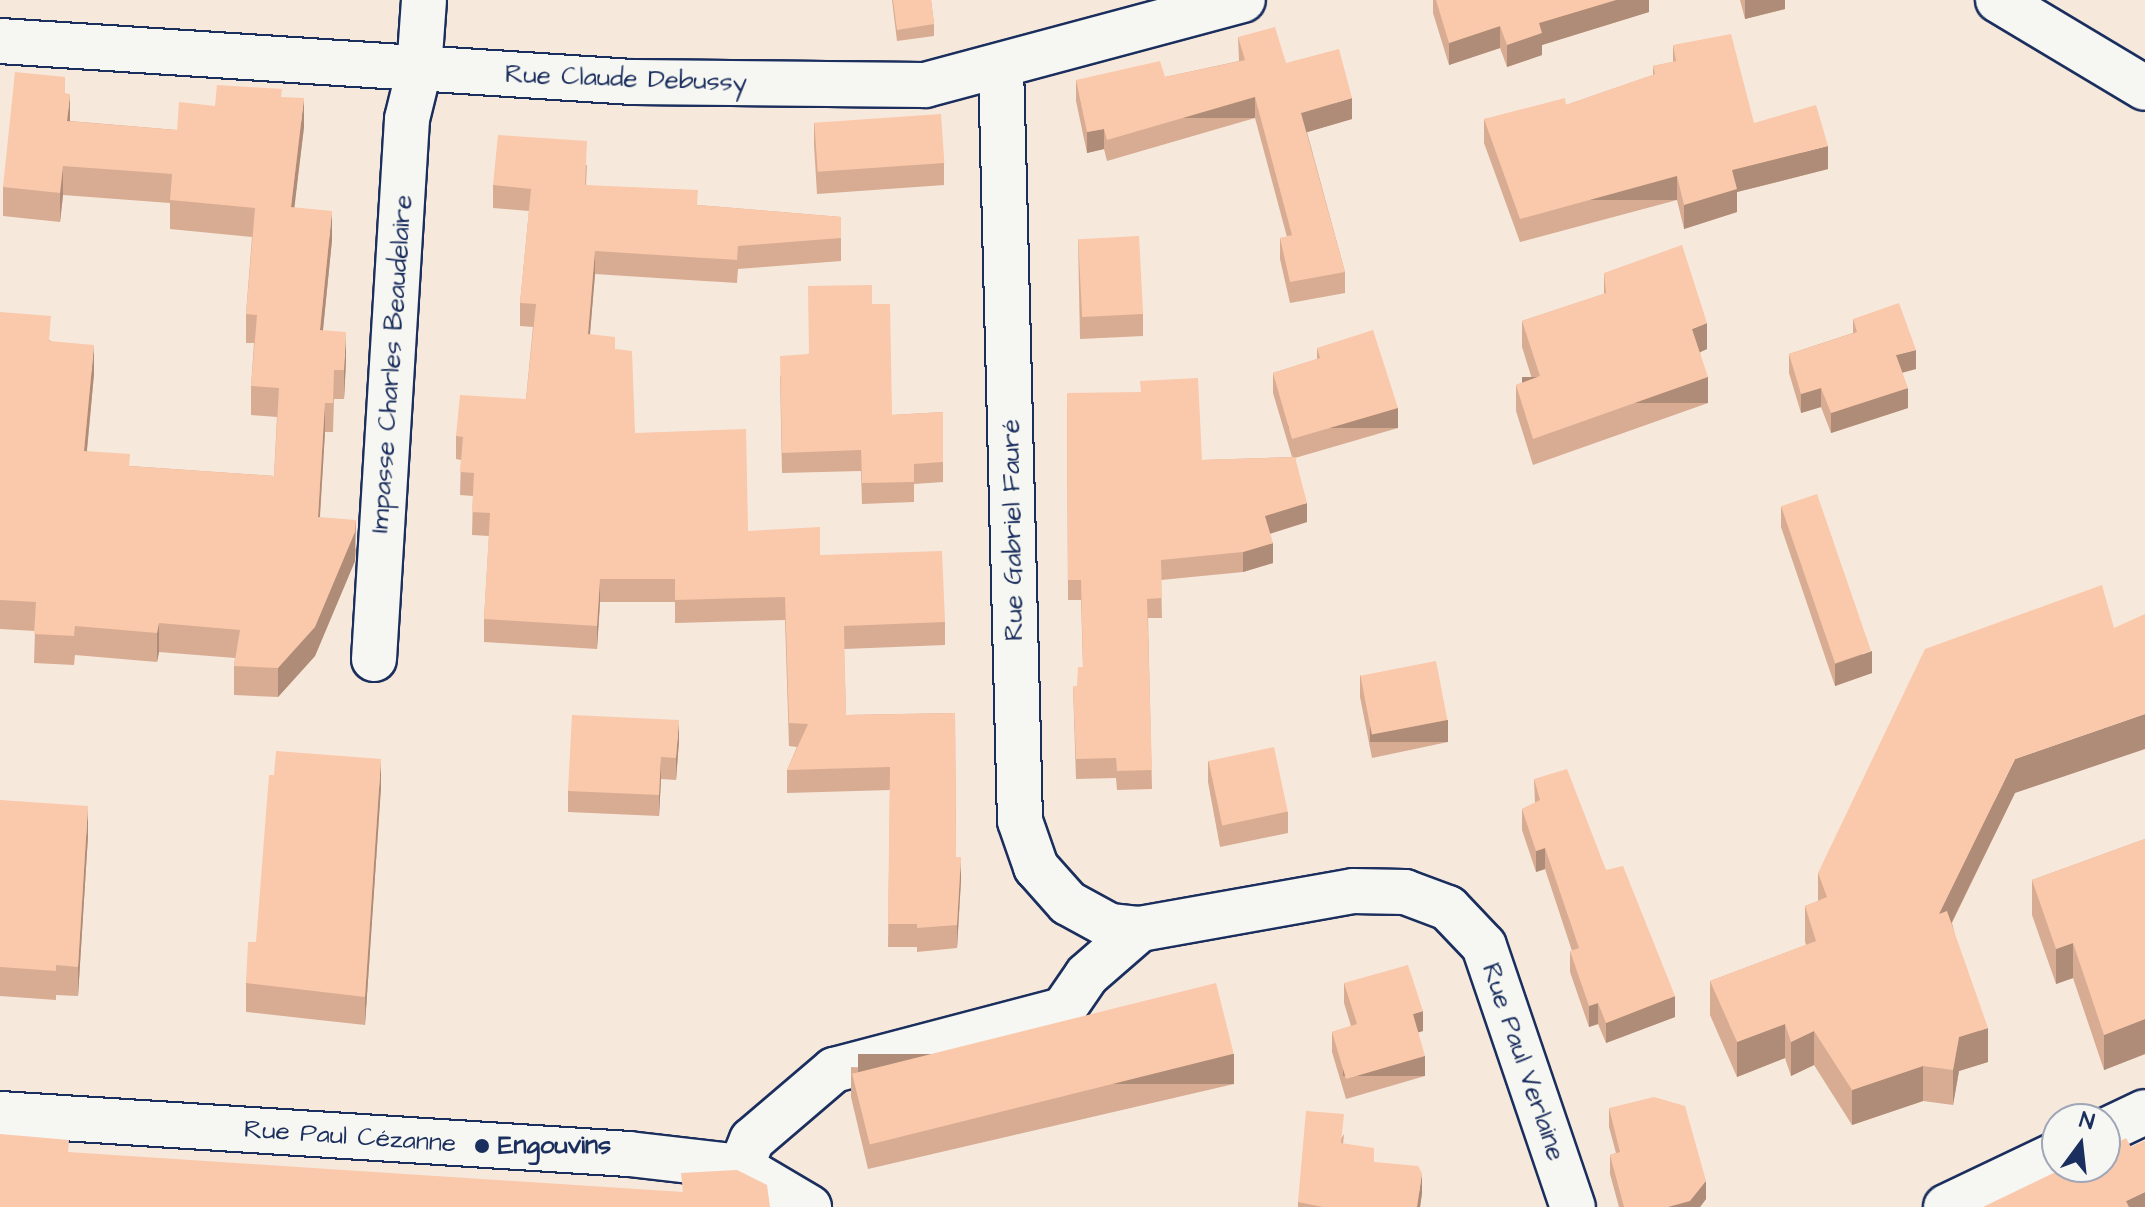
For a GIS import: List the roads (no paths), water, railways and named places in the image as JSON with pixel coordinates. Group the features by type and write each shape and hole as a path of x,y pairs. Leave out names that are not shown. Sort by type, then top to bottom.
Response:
{"street":[{"name":"Impasse Charles Beaudelaire","path":"374,659 407,119 419,70 424,0"},
{"name":"Rue Claude Debussy","path":"0,41 633,82 925,85 1243,0"},
{"path":"2023,6 2145,88"},
{"name":"Rue Gabriel Fauré","path":"1001,66 1020,821 1036,867 1068,903 1110,926 1140,929"},
{"name":"Rue Paul Verlaine","path":"1140,929 1353,891 1405,892 1448,908 1484,946 1570,1206"},
{"path":"809,1207 741,1167 752,1140 834,1070 1063,1010 1087,975 1140,929"},
{"path":"2121,1123 2145,1112"},
{"name":"Rue Paul Cézanne","path":"0,1114 629,1154 741,1167"},
{"path":"1946,1207 2041,1162"}],"place":[{"name":"Engouvins","path":"482,1146"}]}
